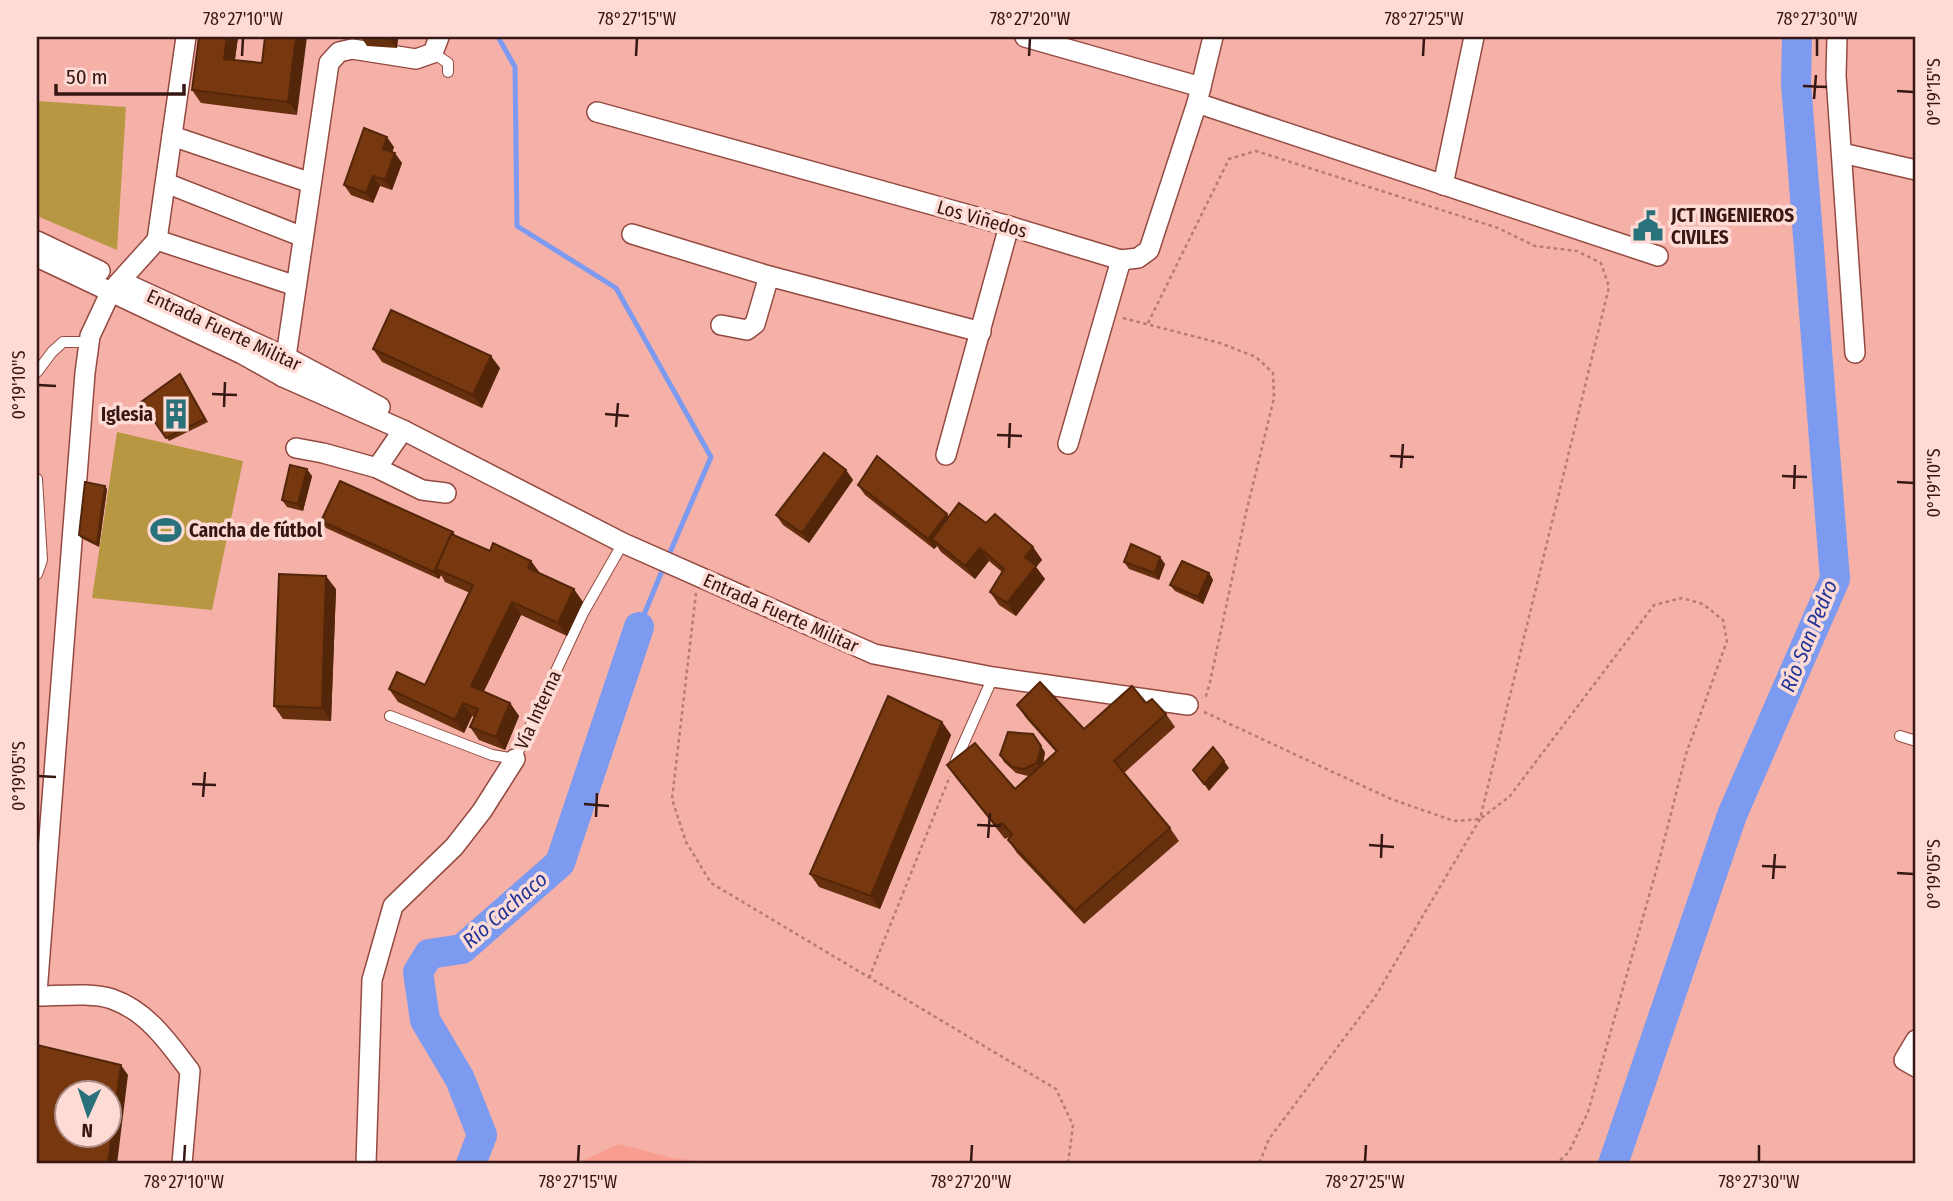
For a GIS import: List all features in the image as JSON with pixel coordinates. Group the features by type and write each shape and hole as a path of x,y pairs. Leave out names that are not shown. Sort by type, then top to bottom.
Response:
{"street":[{"path":"181,1164 190,1071 171,1045 141,1013 111,998 37,994 89,342 116,286 158,240 186,37"},
{"path":"1025,37 1199,95 1443,185 1658,256"},
{"path":"1068,444 1121,260 1138,258 1149,250 1199,95 1213,37"},
{"path":"1443,185 1474,37"},
{"path":"1837,37 1836,76 1855,353"},
{"path":"284,367 329,63 339,52 352,48 416,59 436,45"},
{"name":"Los Viñedos","path":"597,112 1009,226 1121,260"},
{"path":"172,136 311,184"},
{"path":"1842,153 1916,170"},
{"path":"166,183 303,237"},
{"path":"946,455 1009,226"},
{"path":"632,234 769,276 981,332"},
{"path":"158,240 296,286"},
{"name":"Entrada Fuerte Militar","path":"37,241 242,354 284,367 625,544 874,654 993,677 1188,705"},
{"name":"Entrada Fuerte Militar","path":"37,257 116,286"},
{"path":"721,325 747,330 755,324 769,276"},
{"path":"377,468 402,430"},
{"path":"296,448 377,468 422,490 446,493"},
{"path":"366,1164 372,980 393,906 454,847 482,811 515,759"},
{"path":"1916,1040 1904,1060 1916,1067"}],"lane":[{"path":"436,45 448,64 448,72"},
{"path":"37,372 51,352 63,342 89,342"},
{"path":"37,479 42,559 37,574"},
{"name":"Vía Interna","path":"390,716 492,755 515,759 583,613 625,544"},
{"path":"954,765 993,677"},
{"path":"1900,736 1916,741"}],"path":[{"path":"1148,323 1229,159 1256,151 1498,228 1535,246 1577,251 1601,264 1609,287 1480,819 1375,997 1269,1139 1259,1164"},
{"path":"1106,315 1148,323 1220,343 1256,357 1273,373 1274,397 1210,682 1206,696 1188,705"},
{"path":"696,575 672,799 686,842 711,883 1056,1089 1073,1125 1068,1164"},
{"path":"1188,705 1391,799 1454,821 1480,819 1510,796 1654,605 1682,598 1703,604 1723,620 1727,641 1686,754 1660,857 1588,1112 1569,1152 1556,1164"},
{"path":"869,978 954,765"}],"shaded area":[{"path":"37,101 126,107 117,250 37,216"},
{"name":"Cancha de fútbol","path":"117,432 243,461 212,610 92,598"},
{"path":"619,1144 672,1158 728,1164 575,1164"}],"building":[{"path":"199,37 227,37 224,59 262,63 265,37 296,37 288,102 192,90"},
{"path":"364,128 387,137 383,149 395,153 385,180 373,176 366,193 344,185"},
{"path":"391,310 491,356 473,395 373,349"},
{"name":"Iglesia","path":"180,374 205,419 166,438 141,402"},
{"path":"824,453 846,470 802,533 776,515"},
{"path":"877,456 947,514 928,539 858,485"},
{"path":"290,465 307,469 298,504 282,500"},
{"path":"340,481 453,532 434,572 321,521"},
{"path":"85,482 105,486 97,544 79,535"},
{"path":"959,503 986,523 995,514 1033,547 1025,557 1036,566 1007,603 990,592 1004,569 980,548 965,566 932,539"},
{"path":"451,534 490,551 493,543 531,561 528,568 574,589 558,623 512,602 471,686 510,703 496,737 470,727 478,709 463,703 455,720 389,689 397,672 425,685 473,585 436,569"},
{"path":"1131,544 1160,557 1155,573 1124,562"},
{"path":"1182,561 1209,573 1198,597 1170,585"},
{"path":"279,574 326,576 322,708 274,706"},
{"path":"1040,682 1084,729 1132,686 1146,703 1152,699 1166,714 1114,761 1170,828 1075,911 1008,840 1012,834 1002,823 996,826 947,765 975,743 1015,789 1057,751 1017,705"},
{"path":"888,696 942,722 871,896 810,874"},
{"path":"1008,732 1033,734 1041,746 1037,763 1024,769 1012,767 1000,755"},
{"path":"1213,747 1224,761 1204,784 1193,770"},
{"path":"37,1045 121,1065 119,1078 52,1078 52,1148 110,1148 108,1164 37,1164"}],"waterway":[{"path":"498,37 515,67 517,226 616,288 711,457 668,557"},
{"name":"Río San Pedro","path":"1613,1164 1732,815 1835,579 1796,83 1797,37"},
{"path":"639,627 664,566"},
{"name":"Río Cachaco","path":"471,1164 482,1135 460,1079 425,1020 418,972 429,954 462,949 560,863 639,627"}],"place":[{"name":"JCT INGENIEROS CIVILES","path":"1648,226"},
{"name":"Iglesia","path":"176,414"},
{"name":"Cancha de fútbol","path":"166,530"}]}
